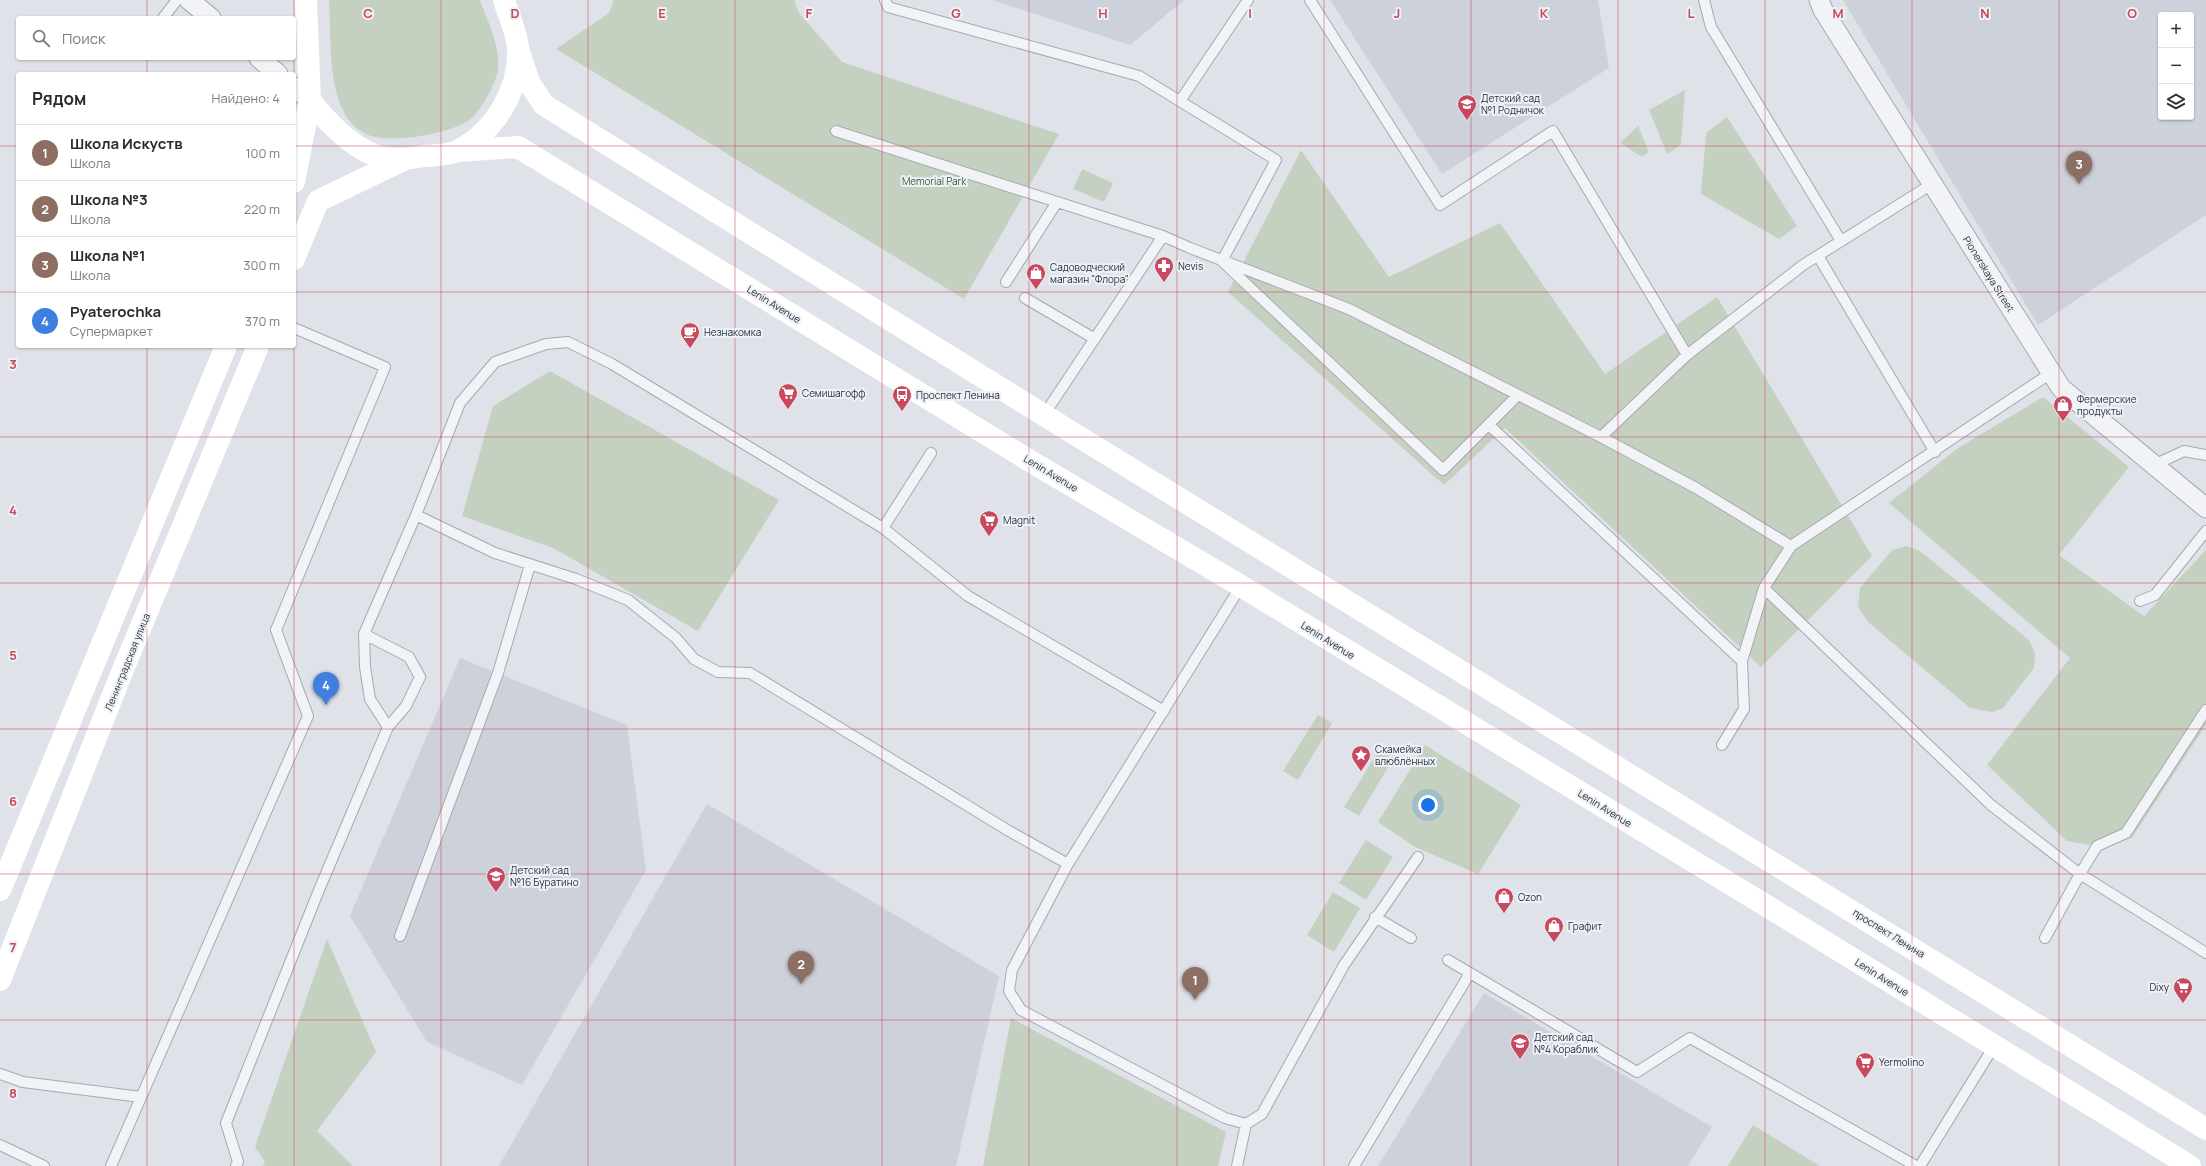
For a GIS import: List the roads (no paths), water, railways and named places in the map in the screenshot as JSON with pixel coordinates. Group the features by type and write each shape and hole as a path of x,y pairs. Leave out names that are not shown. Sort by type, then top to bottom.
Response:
{"main road":[{"path":"296,160 302,94 306,0"},
{"path":"504,0 530,84 544,105 1044,415 2206,1129"},
{"path":"457,151 481,134 501,113 515,80 518,49"},
{"path":"302,94 345,138 374,155 403,160"},
{"name":"Lenin Avenue","path":"403,160 457,151 518,147 1030,461 1241,586 2190,1166"},
{"path":"296,254 318,201 403,160"},
{"path":"0,890 225,348"},
{"name":"Ленинградская улица","path":"0,980 122,672 257,348"}],"street":[{"path":"189,0 209,16"},
{"name":"Pionerskaya Street","path":"1819,0 1823,10 2061,388 2206,508"},
{"path":"261,60 276,72"}],"lane":[{"path":"165,16 177,0"},
{"path":"885,0 888,7 1139,76 1276,160 1222,261"},
{"path":"1180,101 1248,0"},
{"path":"1310,0 1440,205 1553,131 1687,355"},
{"path":"1704,0 1711,27 1841,241"},
{"path":"836,131 1163,236 1222,261 1349,309 1601,437 1696,488 1791,546"},
{"path":"1601,437 1687,355 1803,265 1932,184"},
{"path":"1006,282 1057,202"},
{"path":"1044,415 1163,236"},
{"path":"1818,256 1935,452"},
{"path":"1222,261 1443,470 1518,395"},
{"path":"1025,298 1095,340"},
{"path":"111,1166 308,716 276,630 385,367 296,329"},
{"path":"388,727 370,699 365,667 364,634 416,516 460,403 495,362 546,344 568,342 612,364 883,528 968,596 1164,711"},
{"path":"1722,745 1744,709 1742,661 1764,588 1791,546 1935,452 2051,373"},
{"path":"1489,425 1742,661"},
{"path":"2154,465 2184,451 2206,455"},
{"path":"883,528 931,453"},
{"path":"416,516 495,553 576,579 628,600 676,638 694,659 718,672 750,672 1009,831 1068,864"},
{"path":"2140,601 2155,595 2206,531"},
{"path":"400,936 498,673 530,565"},
{"path":"1241,586 1068,864 1012,970 1009,991 1021,1010 1225,1118 1246,1124"},
{"path":"1764,588 1991,805 2080,874 2206,953"},
{"path":"236,1166 238,1162 226,1123 319,890 388,727 406,706 420,677 409,657 364,634"},
{"path":"2044,938 2097,846 2126,833 2206,710"},
{"path":"1237,1166 1246,1124 1262,1114 1344,965 1375,916 1418,856"},
{"path":"1375,916 1411,938"},
{"path":"1448,960 1637,1072 1690,1038 1802,1104 1916,1166"},
{"path":"1354,1166 1470,973"},
{"path":"1920,1166 1994,1046"},
{"path":"0,1074 23,1082 141,1097"},
{"path":"0,1145 44,1166"}],"place":[{"name":"Детский сад №1 Родничок","path":"1467,121"},
{"name":"Школа №1","path":"2079,184"},
{"name":"Nevis","path":"1164,283"},
{"name":"Садоводческий магазин \"Флора\"","path":"1036,290"},
{"name":"Незнакомка","path":"690,349"},
{"name":"Семишагофф","path":"788,410"},
{"name":"Проспект Ленина","path":"902,412"},
{"name":"Фермерские продукты","path":"2063,422"},
{"name":"Magnit","path":"989,537"},
{"name":"Pyaterochka","path":"326,705"},
{"name":"Скамейка влюблённых","path":"1361,772"},
{"name":"Детский сад №16 Буратино","path":"496,893"},
{"name":"Ozon","path":"1504,914"},
{"name":"Графит","path":"1554,943"},
{"name":"Школа №3","path":"801,984"},
{"name":"Школа Искуств","path":"1195,1000"},
{"name":"Dixy","path":"2183,1004"},
{"name":"Детский сад №4 Кораблик","path":"1520,1060"},
{"name":"Yermolino","path":"1865,1079"}],"park label":[{"name":"Memorial Park","path":"934,181"}]}
